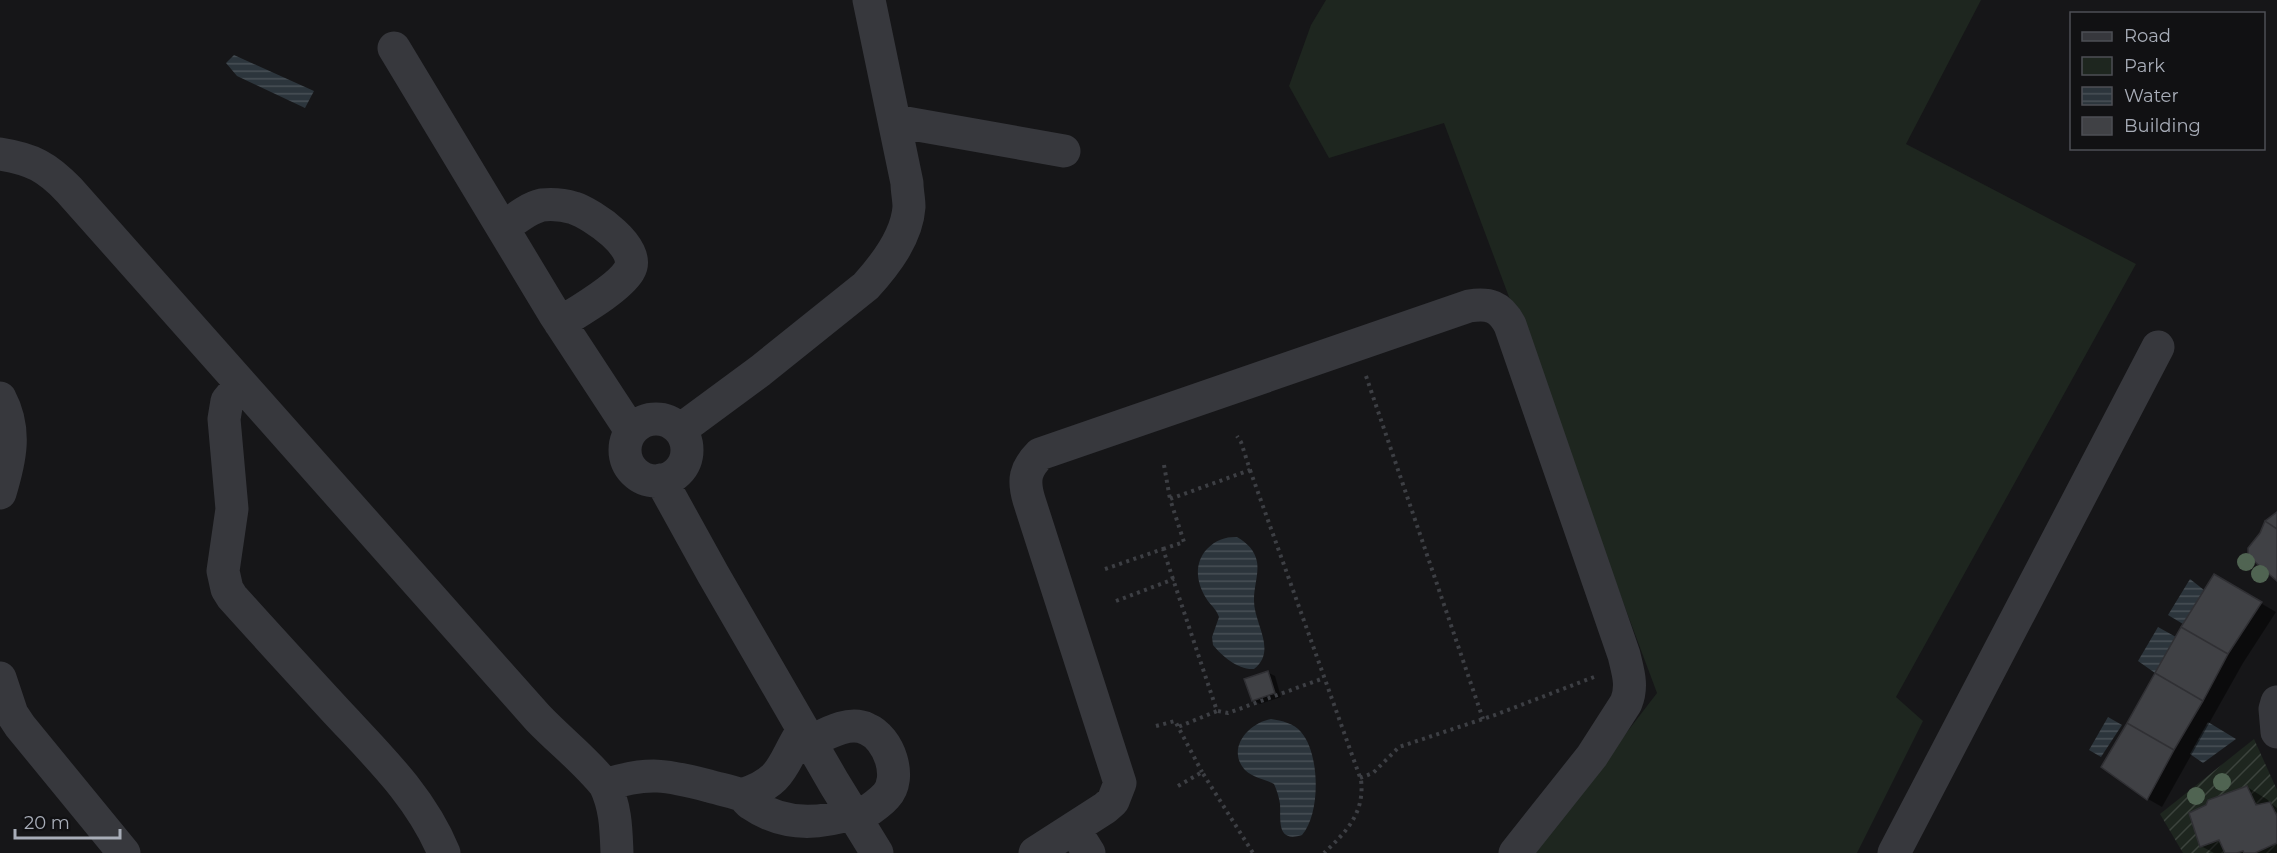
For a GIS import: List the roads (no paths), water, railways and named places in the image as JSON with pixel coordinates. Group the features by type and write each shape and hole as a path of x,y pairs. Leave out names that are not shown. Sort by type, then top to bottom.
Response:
{"street":[{"path":"680,430 745,383 866,286 880,270 901,235 909,206 907,183 869,0"},
{"path":"394,48 560,323 631,430"},
{"path":"895,121 1064,151"},
{"path":"0,154 34,162 50,171 538,718 593,770 605,785 612,799 616,816 617,853"},
{"path":"503,228 541,206 558,205 587,213 617,236 630,251 632,262 629,270 619,282 560,323"},
{"path":"1035,853 1082,841 1113,801 1120,783 1029,500 1025,481 1028,467 1040,453 1468,306 1482,304 1493,305 1500,310 1510,325 1624,655 1630,683 1630,694 1626,703 1592,756 1515,853"},
{"path":"1894,853 2158,347"},
{"path":"241,384 227,401 224,419 232,509 223,565 227,589 397,777 427,817 444,853"},
{"path":"0,398 8,415 11,433 11,451 0,493"},
{"path":"655,418 669,421 680,430 687,444 685,460 676,474 661,480 649,480 638,475 629,466 625,454 626,442 631,430 642,422 655,418"},
{"path":"661,480 708,566 877,853"},
{"path":"0,678 12,714 20,726 124,853"},
{"path":"2277,702 2275,709 2277,732"},
{"path":"605,785 643,776 670,776 742,795 751,804 773,815 816,823 854,816 887,795 893,782 893,767 888,751 879,737 866,728 850,726 807,736 772,782 762,789 742,795"}],"water":[{"path":"234,55 314,91 305,108 237,76 226,63"},
{"path":"1237,537 1250,547 1257,562 1255,608 1263,636 1264,653 1261,662 1254,669 1236,665 1213,645 1212,637 1219,617 1203,592 1198,579 1198,566 1207,549 1220,540"},
{"path":"2190,579 2204,590 2183,624 2168,615"},
{"path":"2158,627 2176,637 2155,673 2138,661"},
{"path":"2108,717 2122,725 2101,757 2089,750"},
{"path":"1271,719 1295,726 1301,732 1312,754 1315,768 1313,813 1302,835 1294,837 1284,833 1282,828 1280,801 1274,784 1248,773 1240,762 1238,754 1242,738 1248,731 1262,721"},
{"path":"2208,722 2236,739 2203,763 2190,754"}]}
